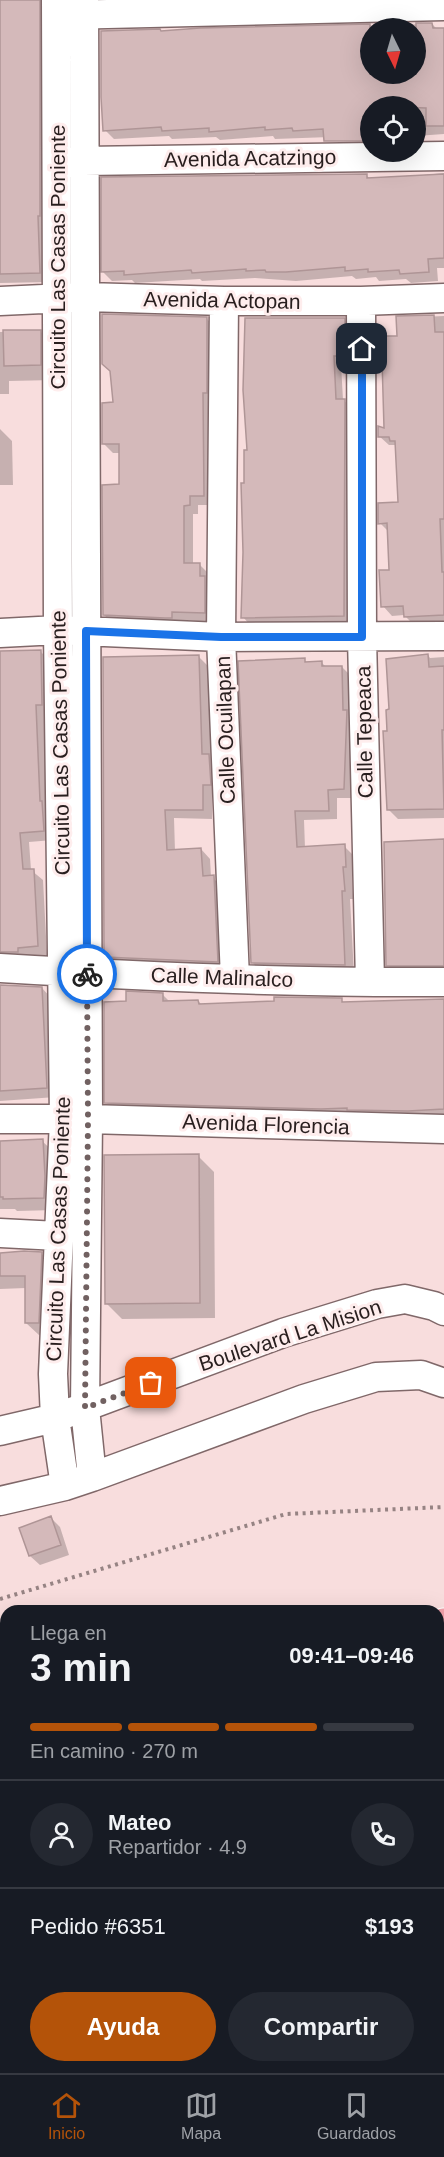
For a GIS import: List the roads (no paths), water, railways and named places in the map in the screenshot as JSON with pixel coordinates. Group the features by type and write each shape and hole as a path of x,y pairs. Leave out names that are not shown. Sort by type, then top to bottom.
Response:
{"street":[{"path":"56,7 444,6"},
{"name":"Circuito Las Casas Poniente","path":"56,7 86,297 72,630"},
{"name":"Circuito Las Casas Poniente","path":"84,7 58,299 72,630 76,1119 85,1408 92,1477"},
{"name":"Avenida Acatzingo","path":"71,162 444,156"},
{"name":"Avenida Actopan","path":"0,301 86,297 224,301 361,301 444,298"},
{"name":"Calle Ocuilapan","path":"224,301 221,637 235,979"},
{"name":"Calle Tepeaca","path":"361,301 362,637 370,982"},
{"path":"0,633 72,630 221,637 444,636"},
{"name":"Calle Malinalco","path":"0,968 235,979 444,982"},
{"name":"Avenida Florencia","path":"0,1119 76,1119 444,1130"},
{"name":"Circuito Las Casas Poniente","path":"65,1486 55,1418 53,1374 58,1236 76,1119"},
{"path":"0,1233 58,1236"},
{"name":"Boulevard La Mision","path":"0,1431 55,1418 85,1408 283,1333 377,1304 405,1299 434,1306 444,1311"},
{"path":"0,1501 65,1486 304,1399 376,1377 421,1375 444,1383"}]}
